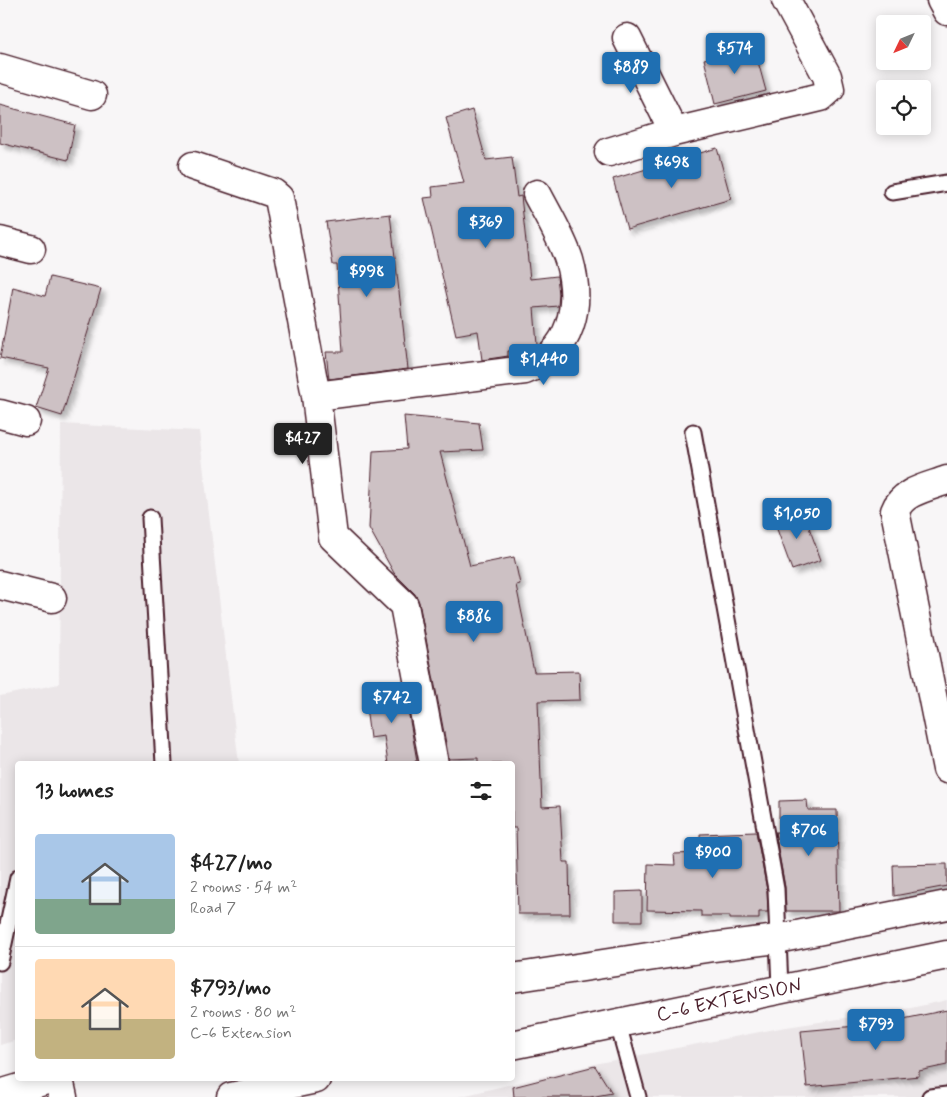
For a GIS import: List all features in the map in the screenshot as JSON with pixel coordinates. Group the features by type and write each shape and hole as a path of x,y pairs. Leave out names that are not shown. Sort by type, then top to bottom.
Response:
{"street":[{"path":"609,152 674,132 822,97 830,89 827,76 786,0"},
{"path":"942,0 947,11"},
{"path":"627,38 674,132"},
{"path":"0,68 92,94"},
{"path":"193,166 273,193 279,198 316,396 333,537 404,605 433,761"},
{"path":"316,396 525,370 538,365 551,355 561,343 571,323 572,278 568,260 537,194"},
{"path":"0,241 31,249"},
{"path":"0,414 26,421"},
{"path":"947,480 904,496 898,503 895,511 941,712 947,769"},
{"path":"0,585 52,598"},
{"path":"515,978 777,939 947,904"},
{"name":"C-6 EXTENSION","path":"515,1044 780,988 947,955"},
{"path":"0,1094 43,1081"},
{"path":"59,1081 63,1097"},
{"path":"231,1097 307,1081"}],"lane":[{"path":"892,192 947,183"},
{"path":"694,432 776,889 780,988"},
{"path":"150,518 164,761"},
{"path":"0,962 15,892"},
{"path":"618,1024 638,1097"},
{"path":"930,1097 947,1095"}],"shaded area":[{"path":"61,424 199,431 239,761 15,761 15,1041 0,1045 0,696 59,684"},
{"path":"947,1000 947,1097 458,1097 599,1063 780,1028 911,1008"}],"building":[{"path":"754,47 766,91 715,104 704,59"},
{"path":"0,105 75,125 68,160 0,143"},
{"path":"472,110 486,160 512,157 517,197 521,196 530,279 557,276 559,294 558,306 534,308 537,345 533,349 508,351 508,356 482,360 478,331 456,335 424,198 433,197 432,187 464,183 446,118"},
{"path":"717,148 731,199 627,229 613,179"},
{"path":"390,214 408,369 329,379 326,352 343,352 337,265 333,265 326,222"},
{"path":"50,277 101,289 62,416 36,408 49,368 0,358 13,287 45,296"},
{"path":"404,416 479,423 483,450 440,452 470,566 514,557 520,584 516,585 534,672 579,671 580,700 538,701 542,807 560,806 563,862 569,862 570,914 518,914 515,761 478,761 478,758 449,759 419,602 415,594 394,573 369,528 373,451 407,449"},
{"path":"803,511 821,560 792,570 774,521"},
{"path":"404,687 417,761 388,761 384,736 370,738 364,692"},
{"path":"807,800 808,810 837,810 839,911 786,911 785,887 775,832 779,832 779,801"},
{"path":"756,832 767,890 768,912 759,912 759,919 701,916 701,911 647,910 648,864 675,865 674,854 701,853 700,834"},
{"path":"947,864 947,886 894,896 893,865"},
{"path":"642,891 642,921 615,921 615,892"},
{"path":"947,1010 947,1065 919,1071 919,1076 807,1087 801,1031 879,1024"},
{"path":"595,1066 612,1093 590,1097 514,1097 513,1087"}]}
